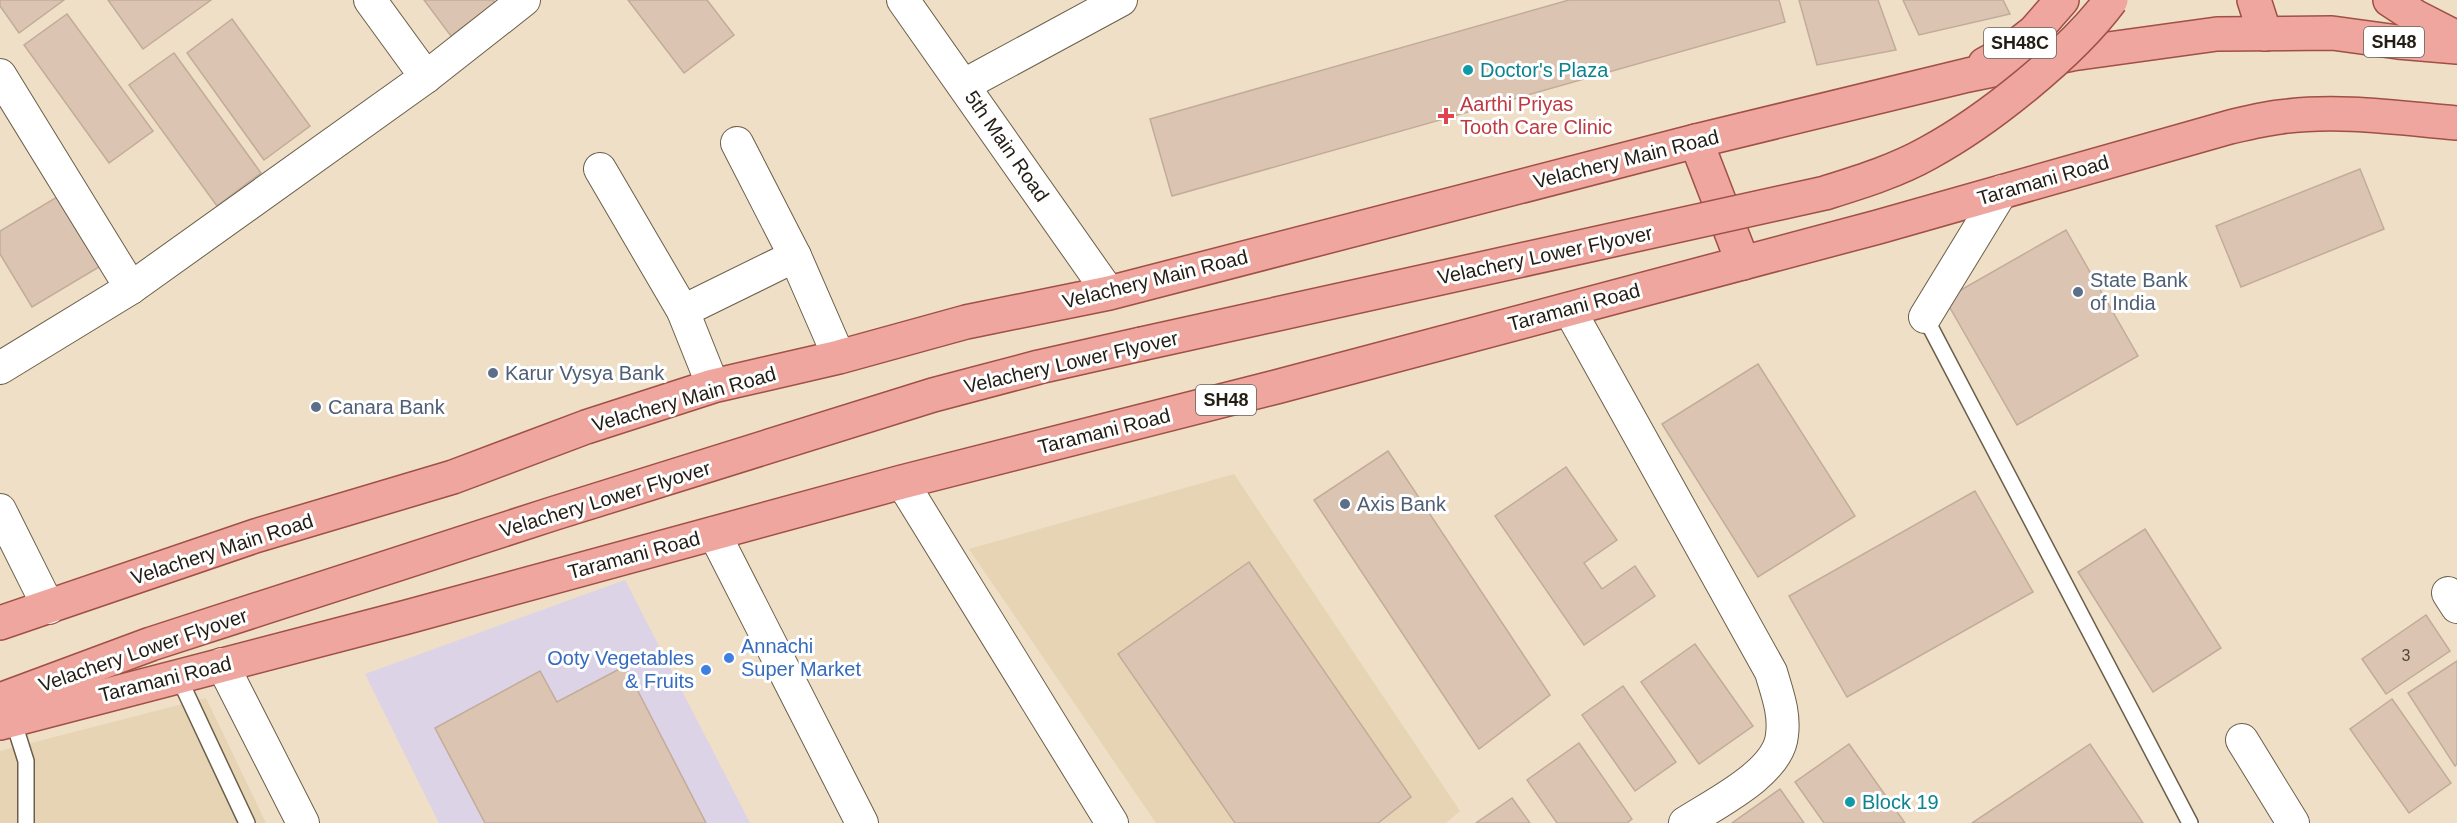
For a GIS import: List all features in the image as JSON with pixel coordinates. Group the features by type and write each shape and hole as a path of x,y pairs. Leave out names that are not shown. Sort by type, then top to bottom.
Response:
{"main road":[{"name":"SH48C","path":"1968,75 2011,50 2034,32 2062,0"},
{"name":"Velachery Lower Flyover","path":"4,714 151,644 552,514 933,395 1039,367 1825,193 1865,181 1928,153 1968,128 2027,83 2071,44 2111,0"},
{"path":"2254,0 2265,34"},
{"path":"2390,0 2416,17 2457,38"},
{"name":"Velachery Main Road","path":"0,623 255,536 453,477 586,427 713,386 839,357 966,322 1109,293 1696,141 1968,75 2072,54 2206,35 2332,33 2457,47"},
{"name":"Taramani Road","path":"4,714 178,676 407,617 902,482 1276,387 1743,263 2230,127 2281,117 2386,116 2457,123"},
{"path":"1696,141 1743,263"}],"street":[{"path":"370,0 426,77"},
{"path":"0,368 131,288 426,77 524,0"},
{"name":"5th Main Road","path":"903,0 1109,293"},
{"path":"964,85 1121,0"},
{"path":"0,75 131,288"},
{"path":"737,143 795,256 839,357"},
{"path":"600,169 683,311 713,386"},
{"path":"1925,317 2002,191"},
{"path":"683,311 795,256"},
{"path":"1569,309 1771,672 1781,707 1782,737 1776,755 1754,778 1685,823"},
{"path":"902,482 1112,823"},
{"path":"0,510 49,608"},
{"path":"714,533 862,823"},
{"path":"222,664 303,823"},
{"path":"2242,740 2293,823"}],"lane":[{"path":"1925,317 2190,823"},
{"path":"178,676 247,823"},
{"path":"4,714 26,761 26,823"}],"shaded area":[{"path":"1234,474 1460,811 1446,823 1156,823 969,549"},
{"path":"625,580 750,823 439,823 365,674"},
{"path":"206,698 266,823 0,823 0,751"}],"building":[{"path":"0,0 64,0 19,33 0,6"},
{"path":"108,0 211,0 143,49"},
{"path":"424,0 493,0 495,3 451,36"},
{"path":"628,0 707,0 734,35 684,73"},
{"name":"Doctor's Plaza","path":"1569,0 1779,0 1785,22 1172,196 1150,119"},
{"path":"1799,0 1878,0 1896,50 1817,65"},
{"path":"1903,0 2003,0 2010,14 1919,35"},
{"path":"67,14 153,131 109,163 24,45"},
{"path":"232,19 310,126 264,160 187,53"},
{"path":"174,53 261,173 217,206 129,85"},
{"path":"2360,169 2384,229 2241,287 2216,226"},
{"path":"62,194 104,264 32,307 0,254 0,231"},
{"path":"2066,230 2138,356 2017,425 1945,299"},
{"path":"1758,364 1855,516 1758,577 1662,424"},
{"path":"1388,451 1550,695 1479,749 1314,500"},
{"path":"1566,467 1617,540 1584,563 1602,589 1635,566 1655,596 1584,645 1495,516"},
{"path":"1975,491 2033,592 1847,697 1789,596"},
{"path":"2145,529 2221,648 2153,692 2078,572"},
{"path":"1249,562 1411,797 1378,823 1235,823 1118,654"},
{"path":"2426,615 2450,651 2386,694 2362,659"},
{"path":"1695,644 1753,726 1699,764 1641,682"},
{"path":"2457,661 2457,764 2455,766 2408,693"},
{"path":"625,666 706,823 485,823 435,728 540,671 557,702"},
{"path":"1623,686 1676,762 1635,791 1582,715"},
{"path":"2392,699 2451,783 2409,813 2350,729"},
{"path":"1579,743 1632,819 1627,823 1557,823 1527,780"},
{"name":"Block 19","path":"1849,744 1905,823 1824,823 1795,782"},
{"path":"2090,744 2143,823 1972,823"},
{"path":"1780,789 1804,823 1732,823"},
{"path":"1512,798 1530,823 1476,823"}],"place":[{"name":"Doctor's Plaza","path":"1468,70"},
{"name":"Aarthi Priyas Tooth Care Clinic","path":"1446,116"},
{"name":"State Bank of India","path":"2078,292"},
{"name":"Karur Vysya Bank","path":"493,373"},
{"name":"Canara Bank","path":"316,407"},
{"name":"Axis Bank","path":"1345,504"},
{"name":"Annachi Super Market","path":"729,658"},
{"name":"Ooty Vegetables & Fruits","path":"706,670"},
{"name":"Block 19","path":"1850,802"}]}
